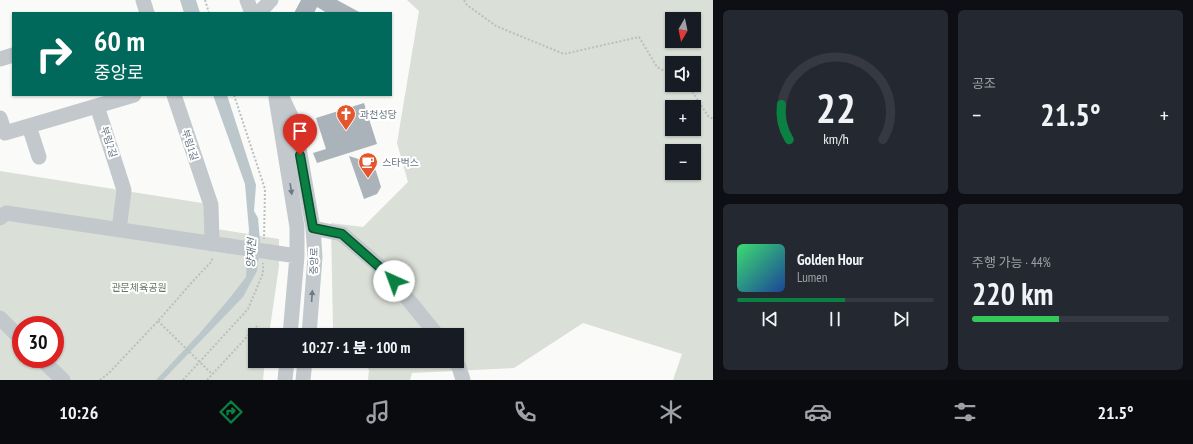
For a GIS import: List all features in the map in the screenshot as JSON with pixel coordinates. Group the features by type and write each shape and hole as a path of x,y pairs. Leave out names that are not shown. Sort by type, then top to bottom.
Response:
{"street":[{"path":"248,0 252,12"},
{"path":"260,12 271,0"},
{"path":"0,59 12,55"},
{"path":"0,118 5,133 131,96"},
{"name":"부림1길","path":"174,96 211,205 212,244"},
{"name":"중앙로","path":"276,96 297,227 297,256 291,328"},
{"name":"중앙로","path":"281,96 295,125 313,228 315,257 310,328"},
{"name":"부림2길","path":"97,106 124,190 119,230"},
{"path":"29,126 39,156"},
{"path":"0,218 6,213 297,256"},
{"path":"313,228 342,234 384,271 431,328"},
{"path":"0,318 12,330"},
{"path":"51,368 63,380"},
{"path":"285,380 286,368"},
{"path":"303,380 304,368"},
{"path":"459,368 463,380"}],"path":[{"path":"205,0 209,12"},
{"path":"464,0 467,5 496,26 564,54 639,37 657,67 665,72"},
{"path":"693,92 708,116 713,120"},
{"path":"100,380 109,373 158,321 192,281 212,261 212,244"},
{"path":"158,321 212,374"},
{"path":"207,380 257,326"}],"green space":[{"path":"407,0 713,0 713,380 673,380 682,354 583,323 514,368 412,373 410,380 368,380 369,370 367,368 464,368 464,328 333,328 331,223 363,227 408,182 397,143 419,11"},
{"name":"관문체육공원","path":"0,171 208,204 210,228 279,239 279,266 270,328 248,328 248,368 264,368 263,380 0,380"}],"water":[{"path":"180,0 196,0 200,12 184,12"},
{"name":"양재천","path":"213,96 227,96 256,185 254,211 258,218 260,241 257,271 243,297 163,380 156,380 199,334 246,277 249,230 245,184"}],"building":[{"path":"301,0 337,0 359,12 325,12 317,7 314,12 295,12"},
{"name":"과천성당","path":"364,103 377,144 317,163 313,153 326,149 316,118"},
{"name":"스타벅스","path":"349,156 371,163 376,171 381,187 377,194 364,199"}],"place":[{"name":"과천성당","path":"346,131"},
{"name":"스타벅스","path":"368,179"}],"route":[{"path":"300,155 313,228 342,234 394,281"}]}
